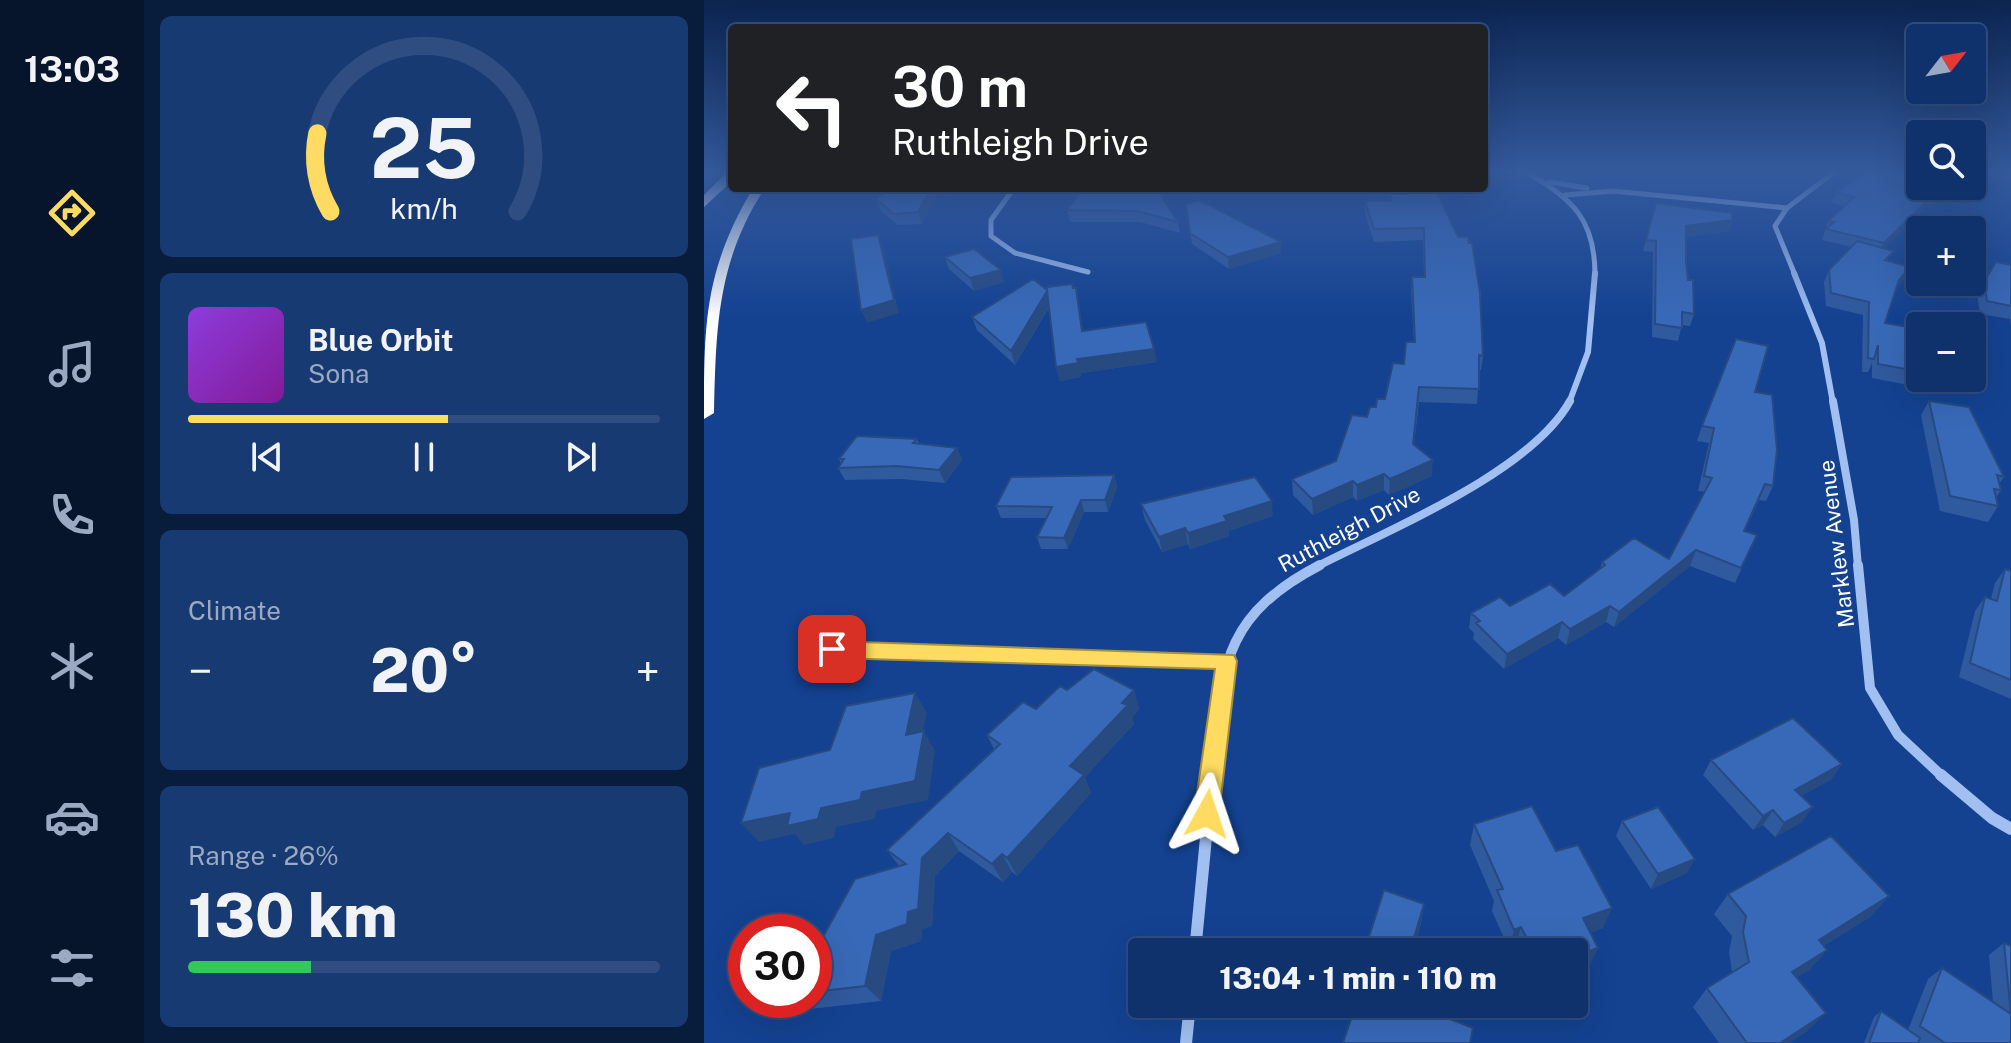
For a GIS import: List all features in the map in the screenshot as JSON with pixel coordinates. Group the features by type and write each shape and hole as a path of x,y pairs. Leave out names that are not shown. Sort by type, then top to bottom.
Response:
{"highway":[{"path":"704,413 713,282 737,222"}],"street":[{"path":"991,222 991,236 1015,253 1088,272"},
{"name":"Ruthleigh Drive","path":"1196,938 1209,783 1227,661 1246,621 1284,585 1451,496 1532,443 1563,414 1580,377 1595,305 1595,276 1586,222"},
{"name":"Marklew Avenue","path":"1778,222 1775,226 1822,343 1854,520 1870,688 1898,735 1961,792 2011,829"},
{"path":"832,649 1227,661"},
{"path":"1186,1043 1189,1018"}],"building":[{"path":"1188,222 1241,222 1281,242 1228,257 1190,233"},
{"path":"1372,222 1451,222 1458,237 1468,237 1469,243 1472,243 1480,293 1483,356 1479,355 1479,389 1419,387 1413,444 1433,460 1390,479 1384,474 1357,485 1353,481 1312,499 1292,479 1336,461 1352,415 1367,417 1370,407 1376,407 1377,399 1385,399 1393,363 1404,364 1406,342 1415,342 1412,277 1425,277 1424,228 1374,229"},
{"path":"1651,222 1719,222 1686,226 1686,261 1688,280 1693,280 1694,314 1682,312 1682,328 1655,324 1656,241 1646,240"},
{"path":"1832,222 1906,222 1884,243 1826,229"},
{"path":"878,235 894,300 861,310 851,239"},
{"path":"1857,241 1894,251 1885,260 1906,266 1885,323 1906,327 1906,369 1878,364 1878,345 1874,359 1868,358 1869,302 1831,293 1829,270"},
{"path":"974,249 1001,270 970,278 945,257"},
{"path":"1996,262 2011,265 2011,306 1987,301 1986,279"},
{"path":"1033,279 1047,290 1047,287 1072,284 1076,288 1082,331 1146,322 1154,349 1077,359 1078,363 1056,367 1047,291 1011,351 972,317"},
{"path":"1736,339 1768,346 1755,392 1772,395 1777,450 1773,486 1765,484 1744,531 1757,535 1741,568 1696,550 1619,612 1610,606 1570,629 1562,622 1507,654 1476,623 1480,621 1471,613 1500,597 1510,606 1550,584 1564,596 1634,538 1669,559 1712,478 1704,476 1714,428 1702,426"},
{"path":"1929,401 1969,407 2004,477 1997,475 2001,490 1994,489 1998,506 1950,496"},
{"path":"857,436 917,439 913,443 957,448 939,470 896,466 838,468 844,459 839,459"},
{"path":"1114,475 1105,500 1081,500 1064,538 1037,537 1052,507 996,506 1011,477"},
{"path":"1255,477 1272,501 1224,516 1227,521 1188,533 1185,528 1159,537 1141,504"},
{"path":"2005,569 2011,571 2011,680 1970,663 1985,597 1997,601"},
{"path":"1094,669 1134,690 1122,703 1128,705 1070,766 1084,775 1007,858 1002,854 992,864 948,833 922,858 918,909 908,912 907,924 876,935 865,986 832,990 832,921 855,879 906,864 887,850 1000,744 987,735 1023,702 1036,709 1060,686 1067,690"},
{"path":"915,693 906,735 924,731 915,781 862,792 860,800 821,808 818,819 787,826 790,813 741,823 759,768 830,750 846,706"},
{"path":"1793,718 1842,764 1795,790 1813,807 1784,823 1773,810 1763,816 1711,760"},
{"path":"1532,806 1556,851 1578,845 1612,908 1583,918 1598,948 1588,951 1588,938 1526,938 1521,927 1514,930 1497,890 1503,889 1474,824"},
{"path":"1658,807 1695,859 1658,874 1622,821"},
{"path":"1831,836 1889,896 1819,940 1827,950 1792,972 1826,1013 1780,1043 1747,1043 1707,988 1749,962 1743,932 1746,916 1728,894"},
{"path":"1384,890 1424,904 1414,938 1369,938"},
{"path":"2004,943 2011,946 2011,1014"},
{"path":"1942,968 2011,1014 2011,1043 1945,1043 1920,1026"},
{"path":"1881,1011 1920,1038 1918,1043 1869,1043"},
{"path":"1351,1018 1447,1018 1473,1028 1470,1043 1343,1043"}],"route":[{"path":"832,649 1227,661 1207,814"}]}
